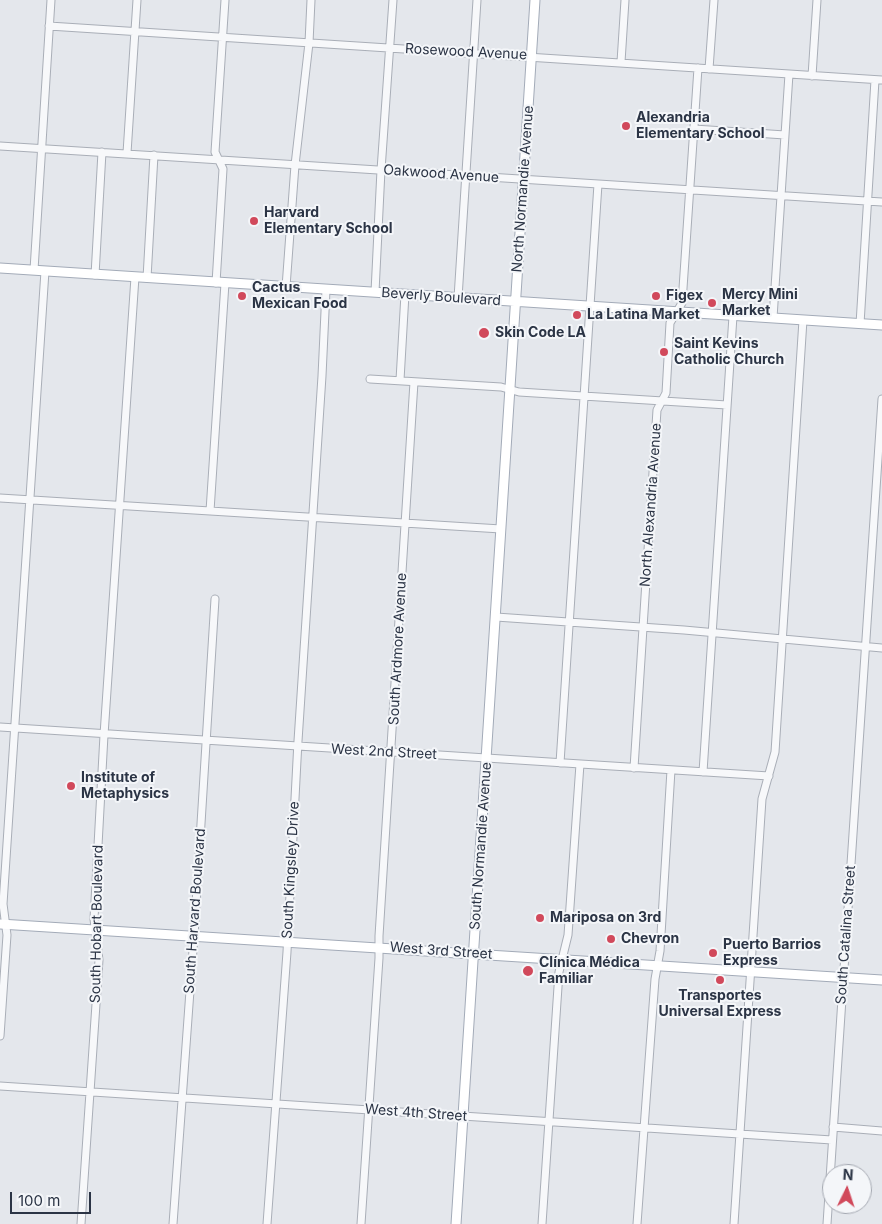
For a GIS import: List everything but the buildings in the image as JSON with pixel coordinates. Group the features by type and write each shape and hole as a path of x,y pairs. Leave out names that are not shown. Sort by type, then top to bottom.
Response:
{"main road":[{"name":"North Normandie Avenue","path":"496,617 535,0"},
{"name":"Beverly Boulevard","path":"0,268 882,325"},
{"name":"South Normandie Avenue","path":"456,1224 496,617"},
{"name":"West 3rd Street","path":"3,924 882,980"}],"street":[{"path":"34,270 51,0"},
{"path":"127,153 137,0"},
{"path":"216,282 223,169 215,152 225,0"},
{"path":"286,287 295,165 311,0"},
{"path":"375,292 381,170 393,0"},
{"path":"458,298 477,0"},
{"path":"621,62 625,0"},
{"path":"708,69 714,0"},
{"path":"812,76 818,0"},
{"name":"Rosewood Avenue","path":"49,26 879,80"},
{"name":"North Alexandria Avenue","path":"634,768 657,410 666,393 670,323 682,303 698,68"},
{"path":"773,318 789,74"},
{"path":"860,324 879,80"},
{"path":"694,129 785,135"},
{"name":"Oakwood Avenue","path":"0,146 882,202"},
{"path":"95,275 102,152"},
{"path":"147,278 154,155"},
{"path":"560,763 598,184"},
{"path":"0,1036 7,935 3,924 3,904 45,271"},
{"name":"South Hobart Boulevard","path":"81,1224 99,960 94,919 104,735 135,277"},
{"path":"210,511 225,284"},
{"name":"South Kingsley Drive","path":"267,1224 277,1103 326,290"},
{"path":"400,380 405,294"},
{"path":"703,772 732,316"},
{"path":"734,1224 762,799 775,752 803,320"},
{"path":"370,379 501,387 520,392 727,405"},
{"name":"South Ardmore Avenue","path":"361,1224 414,382"},
{"name":"South Catalina Street","path":"826,1224 865,647 879,489 882,399"},
{"path":"0,498 501,529"},
{"name":"South Harvard Boulevard","path":"173,1224 194,936 215,598"},
{"path":"496,617 644,627 882,648"},
{"name":"West 2nd Street","path":"0,727 769,776"},
{"path":"542,1224 559,972 568,935 580,764"},
{"path":"637,1224 655,979 660,951 671,770"},
{"name":"West 4th Street","path":"0,1086 832,1140"},
{"path":"833,1127 882,1131"}],"place":[{"name":"Alexandria Elementary School","path":"626,126"},
{"name":"Harvard Elementary School","path":"254,221"},
{"name":"Cactus Mexican Food","path":"242,296"},
{"name":"Figex","path":"656,296"},
{"name":"Mercy Mini Market","path":"712,303"},
{"name":"La Latina Market","path":"577,315"},
{"name":"Skin Code LA","path":"484,333"},
{"name":"Saint Kevins Catholic Church","path":"664,352"},
{"name":"Institute of Metaphysics","path":"71,786"},
{"name":"Mariposa on 3rd","path":"540,918"},
{"name":"Chevron","path":"611,939"},
{"name":"Puerto Barrios Express","path":"713,953"},
{"name":"Clínica Médica Familiar","path":"528,971"},
{"name":"Transportes Universal Express","path":"720,980"}]}
